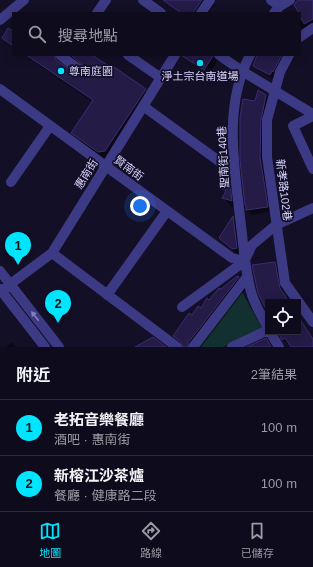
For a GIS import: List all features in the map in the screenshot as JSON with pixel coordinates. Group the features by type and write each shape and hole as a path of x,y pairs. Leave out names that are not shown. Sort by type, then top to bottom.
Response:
{"street":[{"path":"1,18 24,0"},
{"path":"98,12 106,0"},
{"path":"143,0 160,12"},
{"path":"202,12 210,0"},
{"path":"275,6 290,0"},
{"path":"1,18 12,20"},
{"path":"301,35 313,28"},
{"path":"61,56 80,70"},
{"path":"129,56 161,78"},
{"name":"惠南街","path":"1,290 52,253 174,56"},
{"path":"220,56 313,115 293,126 313,169"},
{"name":"聖南街140巷","path":"250,56 242,71 238,86 234,107 232,140 234,172 247,277 252,297 265,322"},
{"name":"新孝路102巷","path":"288,56 280,72 267,120 267,158 285,283 309,308 313,322"},
{"name":"賢南街","path":"0,89 232,258 245,261"},
{"path":"143,106 234,172"},
{"path":"11,182 50,126"},
{"path":"182,307 245,261 252,244 276,225 313,208"},
{"path":"107,295 167,211"},
{"path":"52,253 177,347"},
{"path":"0,271 59,347"},
{"path":"193,347 247,277"},
{"path":"1,290 45,347"},
{"path":"232,347 265,332"},
{"name":"聖南街140巷","path":"272,335 279,347"}],"green space":[{"path":"241,290 262,328 223,347 198,347"}],"building":[{"path":"163,0 202,0 194,12 180,12"},
{"path":"298,0 313,0 313,19 304,24 301,18 301,12 298,12 294,5"},
{"path":"8,28 12,30 12,45 2,38"},
{"path":"27,56 54,56 56,60 80,76 85,74 86,68 72,56 94,56 113,69 114,67 146,89 105,151 98,152 71,133 93,100"},
{"name":"淨土宗台南道場","path":"183,56 213,56 204,70"},
{"path":"257,56 281,56 270,75 253,66"},
{"path":"258,90 266,95 261,120 260,157 268,207 246,210 240,160 240,118 243,99 255,101"},
{"path":"225,174 229,176 232,201 222,198 226,191 218,186"},
{"path":"233,216 237,248 235,249 231,248 219,238"},
{"path":"275,262 280,288 287,299 265,299 265,307 258,293 252,265"},
{"path":"237,276 239,277 188,343 187,347 183,347 181,342 173,336 189,313 192,315 198,306 201,308 207,298 209,300 219,288 221,289"},
{"path":"301,321 313,339 313,347 291,347 285,338 282,340 280,335 301,335"},
{"path":"153,337 166,347 135,347"},
{"path":"266,338 271,347 247,347"}],"place":[{"name":"淨土宗台南道場","path":"200,63"},
{"name":"尊南庭園","path":"61,71"},
{"name":"老拓音樂餐廳","path":"18,265"},
{"name":"新榕江沙茶爐","path":"58,323"}]}
